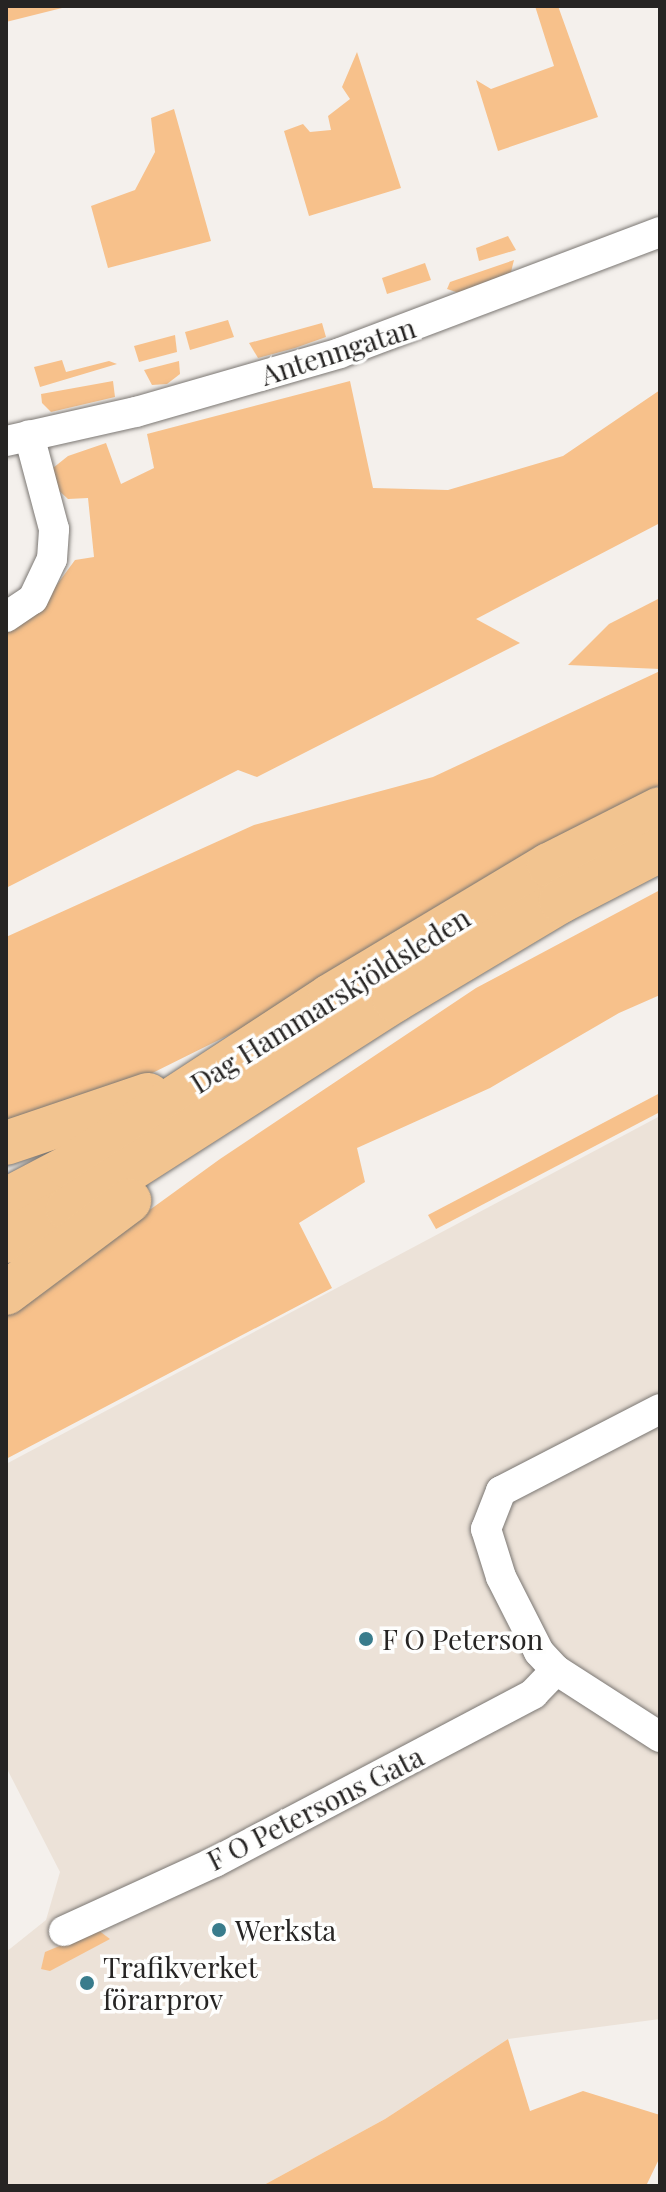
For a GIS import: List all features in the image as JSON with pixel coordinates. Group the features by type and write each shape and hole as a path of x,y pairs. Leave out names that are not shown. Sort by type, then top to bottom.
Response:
{"main road":[{"name":"Dag Hammarskjöldsleden","path":"6,1200 69,1167 219,1068 549,865 660,809"},
{"name":"Dag Hammarskjöldsleden","path":"6,1241 68,1209 561,901 660,850"},
{"path":"6,1293 228,1126 293,1067"},
{"path":"6,1143 219,1068"}],"street":[{"name":"Antenngatan","path":"18,438 136,412 340,353 660,232"},
{"path":"6,617 33,599 52,559 54,529 18,438"},
{"path":"660,1409 501,1491 486,1529 524,1627 556,1670 660,1737"},
{"name":"F O Petersons Gata","path":"64,1931 215,1862 533,1694 556,1670"}],"shaded area":[{"path":"6,6 70,6 6,22"},
{"path":"535,6 558,6 598,117 498,151 476,80 491,89 554,66"},
{"path":"357,52 401,188 309,216 284,131 303,124 310,132 331,130 328,116 350,99 342,87"},
{"path":"174,109 211,241 108,268 91,206 135,190 155,152 151,118"},
{"path":"508,236 516,250 479,261 476,248"},
{"path":"514,260 511,272 459,293 447,289 450,282"},
{"path":"425,263 431,280 387,294 382,278"},
{"path":"228,320 234,337 190,350 185,332"},
{"path":"322,323 326,337 295,348 258,358 249,343"},
{"path":"175,335 177,352 139,362 134,346"},
{"path":"62,360 66,372 109,361 117,364 40,387 34,367"},
{"path":"179,361 180,374 167,384 152,385 144,370"},
{"path":"113,381 115,397 51,412 42,403 41,394"},
{"path":"350,381 373,488 448,490 563,456 660,390 660,523 476,619 520,643 257,777 238,770 6,888 6,633 37,612 75,560 94,557 88,498 68,499 43,476 68,456 106,443 121,484 154,468 147,434"},
{"path":"660,598 660,669 568,665 609,624"},
{"path":"660,671 660,785 535,848 237,1031 104,1097 6,1126 6,937 254,825 433,777"},
{"path":"660,890 660,995 619,1013 490,1088 357,1148 365,1182 299,1223 332,1288 6,1459 6,1314 220,1159 476,988"},
{"path":"660,1093 660,1112 436,1229 428,1215"},
{"path":"660,1116 660,2019 508,2039 385,2119 262,2186 6,2186 6,1952 46,1920 60,1872 6,1767 6,1464"},
{"path":"98,1930 110,1939 50,1971 41,1969 45,1952"},
{"path":"508,2039 530,2111 583,2091 660,2115 660,2157 646,2186 262,2186 385,2119"}],"place":[{"name":"F O Peterson","path":"366,1639"},
{"name":"Werksta","path":"219,1930"},
{"name":"Trafikverket förarprov","path":"87,1983"}]}
